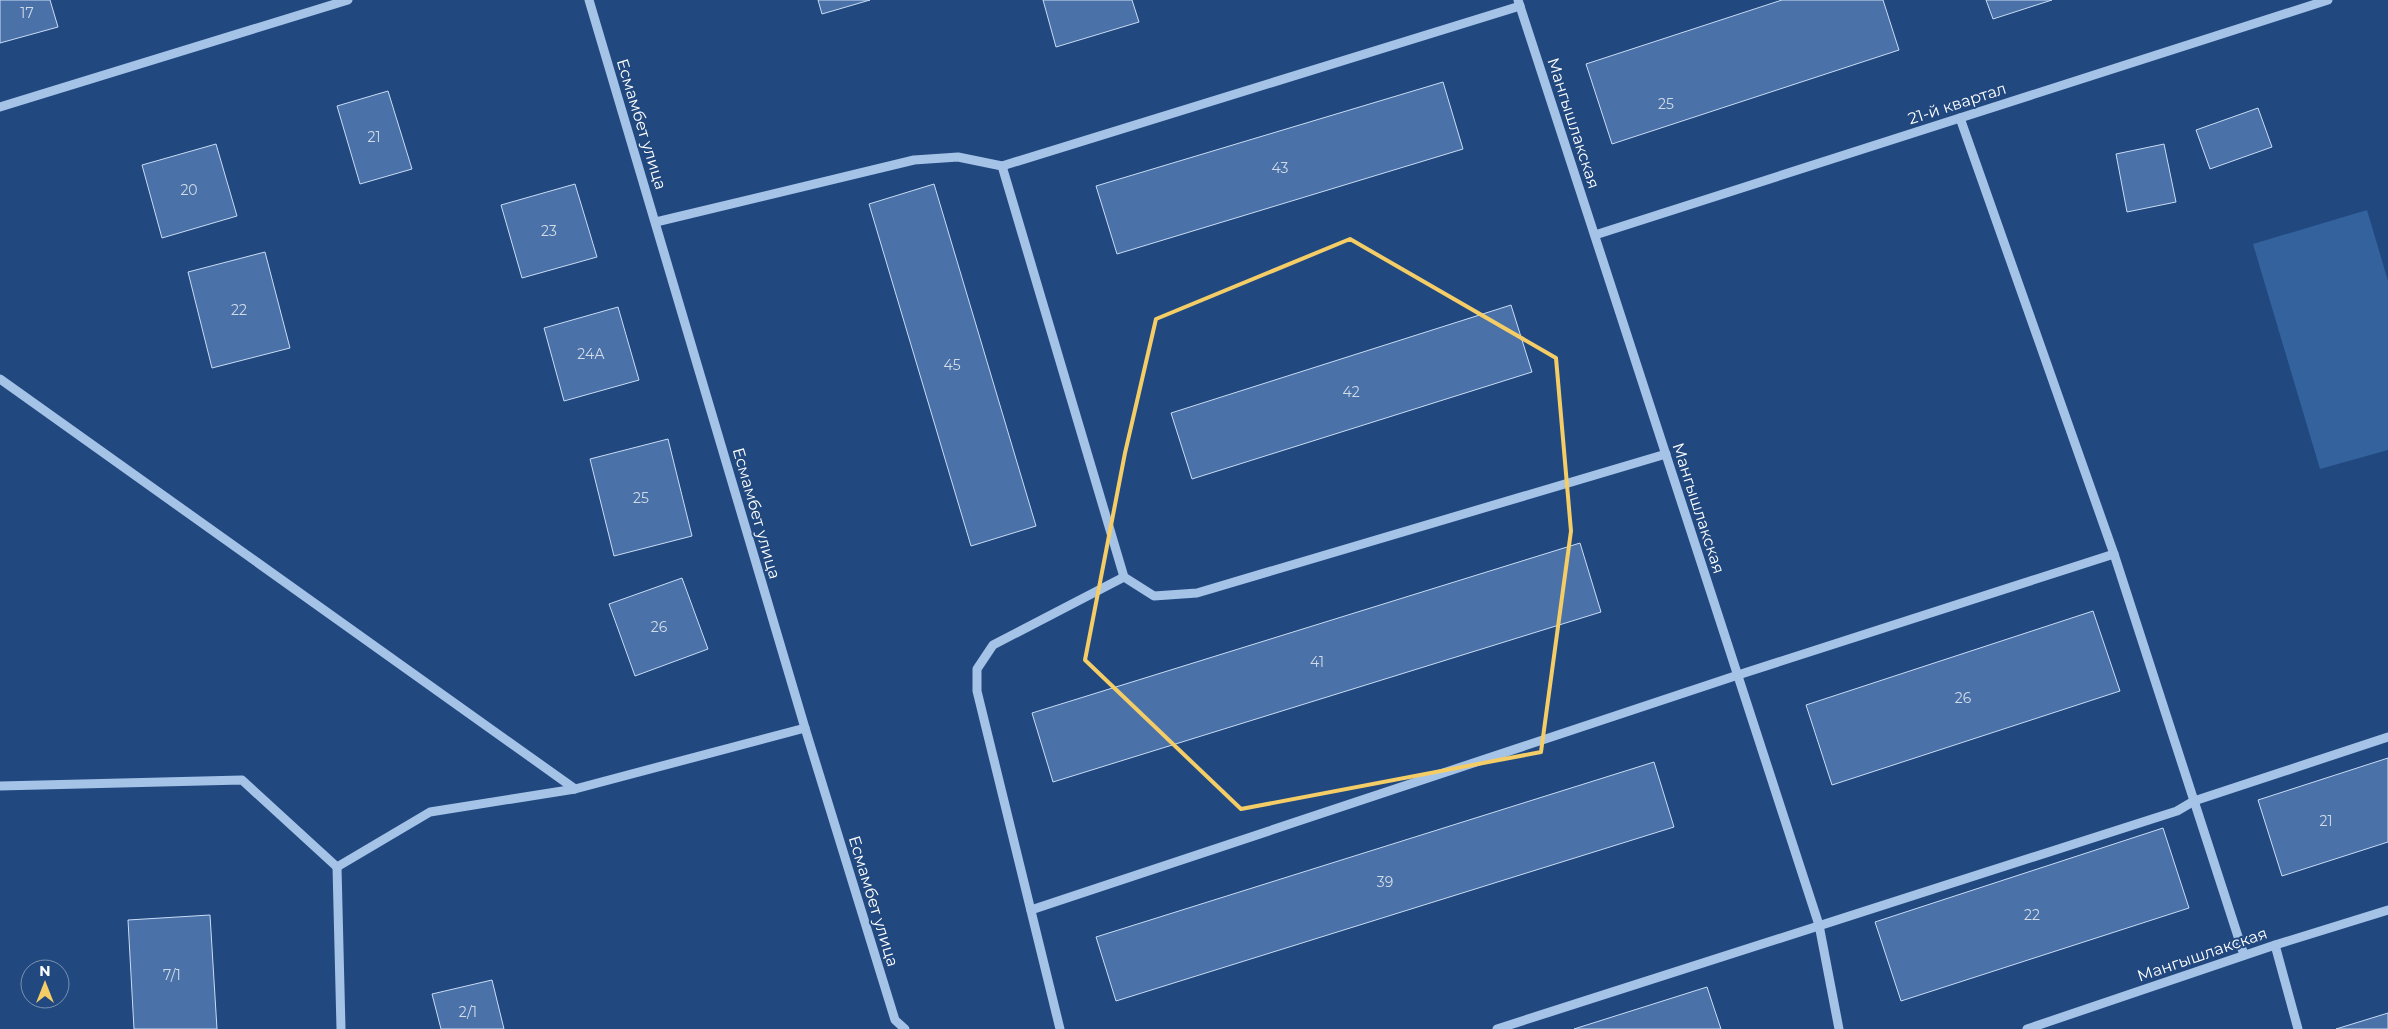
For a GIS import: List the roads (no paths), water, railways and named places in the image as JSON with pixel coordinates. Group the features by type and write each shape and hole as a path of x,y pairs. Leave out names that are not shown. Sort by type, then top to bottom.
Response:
{"street":[{"path":"0,107 348,0"},
{"name":"Есмамбет улица","path":"589,0 895,1020 905,1029"},
{"name":"21-й квартал","path":"1595,236 2328,0"},
{"path":"656,222 914,160 958,157 1002,166 1519,3"},
{"name":"Мангышлакская","path":"1519,3 1819,925 1838,1029"},
{"path":"1960,118 2114,554 2244,955"},
{"path":"1002,166 1124,577 1154,596 1197,593 1666,454"},
{"path":"0,379 575,789"},
{"path":"1031,910 1738,674 2114,554"},
{"path":"1060,1029 977,691 977,669 993,645 1124,577"},
{"path":"337,866 430,812 575,789 806,728"},
{"path":"1497,1029 2177,811 2194,801 2388,737"},
{"path":"0,786 242,780 337,866 341,1029"},
{"name":"Мангышлакская","path":"2027,1029 2244,955 2388,910"},
{"path":"2275,945 2298,1029"}]}
